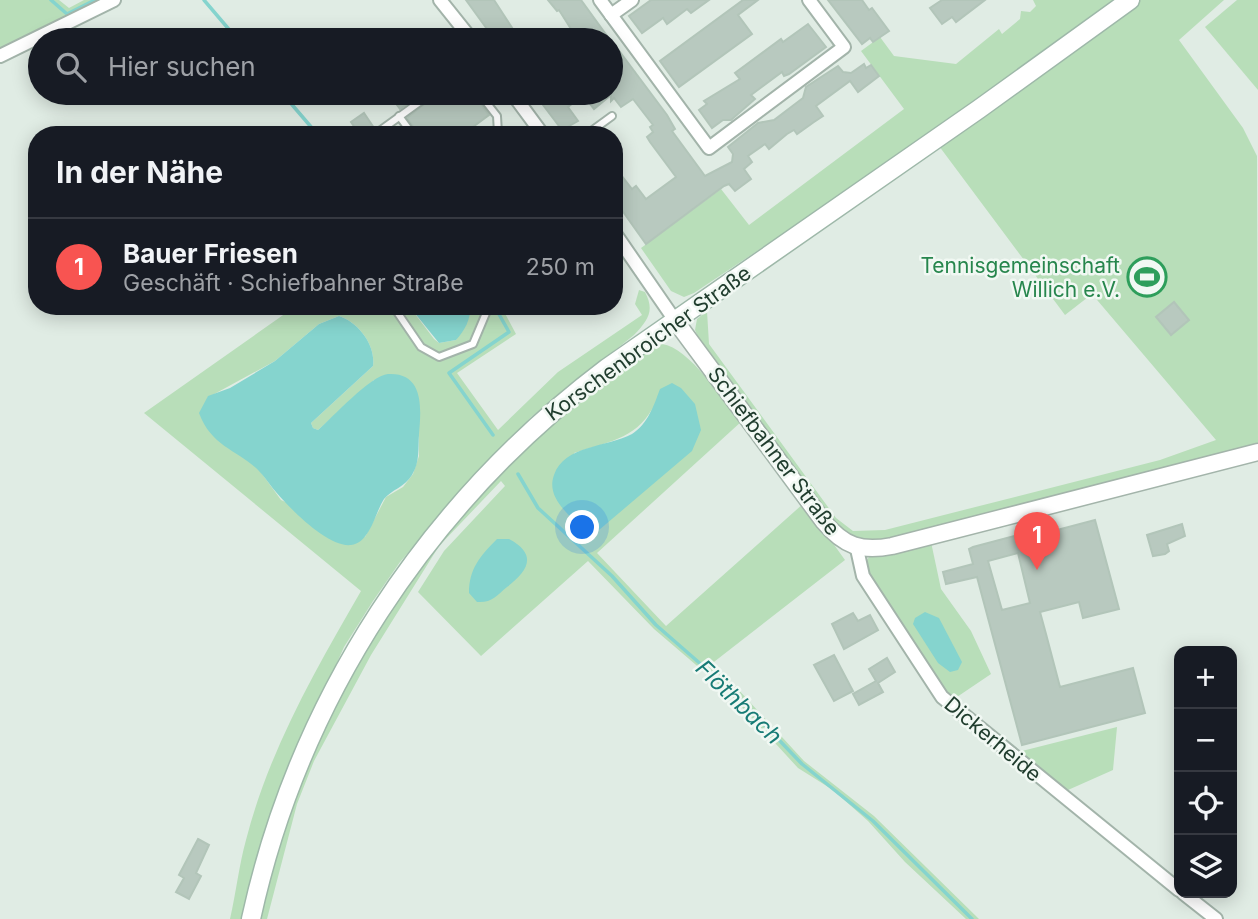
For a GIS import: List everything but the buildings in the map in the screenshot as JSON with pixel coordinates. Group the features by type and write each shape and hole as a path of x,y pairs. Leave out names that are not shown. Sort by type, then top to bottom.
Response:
{"main road":[{"name":"Korschenbroicher Straße","path":"251,919 278,822 307,744 345,668 394,587 468,495 542,421 591,380 674,319 870,186 1129,0"}],"street":[{"path":"57,28 114,0"},
{"path":"440,0 461,28"},
{"path":"600,0 621,28"},
{"path":"611,15 632,0"},
{"path":"623,31 709,148 844,47 809,0"},
{"path":"0,56 28,42"},
{"path":"521,105 536,126"},
{"path":"623,244 674,319"},
{"name":"Schiefbahner Straße","path":"674,319 824,522 844,542 857,549 892,546 1258,452"},
{"name":"Dickerheide","path":"857,549 863,576 942,696 1174,885"},
{"name":"Dickerheide","path":"1190,898 1216,919"}],"lane":[{"path":"386,126 415,105"},
{"path":"488,105 497,116 498,126"},
{"path":"399,116 406,126"},
{"path":"598,126 612,116"},
{"path":"399,315 421,347 439,358 473,344 485,315"}],"green space":[{"path":"0,0 59,0 69,8 84,0 105,0 47,28 28,28 28,37 0,51"},
{"path":"1033,0 1114,0 880,169 694,293 684,297 671,291 641,248 721,189 749,225 904,109 861,51 880,37 894,56 956,64 999,29 1002,34 1020,19 1021,11 1030,12 1036,6"},
{"name":"Tennisgemeinschaft Willich e.V.","path":"1140,0 1224,0 1179,40 1243,128 1257,156 1258,446 906,537 867,540 851,536 832,523 700,342 695,330 697,319 707,311 709,344 836,518 853,531 885,530 1160,460 1216,440 1092,294 1065,315 939,146"},
{"path":"1237,0 1258,0 1258,90 1205,27"},
{"path":"639,290 645,292 650,310 639,330 531,417 442,513 400,562 373,601 344,647 277,797 245,919 230,919 244,850 267,774 310,681 361,591 144,413 283,315 416,315 439,343 456,340 466,315 506,315 516,334 457,373 498,430 558,372 642,315 635,304","holes":["339,316 353,323 369,343 373,366 311,423 313,428 318,430 374,380 419,437 419,456 413,474 403,487 386,497 365,537 281,500 207,398 275,361 319,324"]},
{"path":"662,344 684,355 742,421 597,553 666,626 804,503 845,560 710,665 736,687 804,761 874,816 979,919 966,919 905,862 868,821 833,790 798,768 730,694 654,629 588,561 481,656 418,592 444,551 505,486 501,481 439,546 371,655 314,761 297,804 267,919 258,919 293,798 360,651 435,540 539,435 645,353","holes":["652,409 599,530 574,453 608,443 628,433 637,427"]},
{"path":"931,542 941,589 971,631 991,674 954,699 940,687 867,576 865,563 869,557"},
{"path":"1117,727 1113,770 1068,790 1018,752"}],"water":[{"path":"416,315 470,315 456,340 439,343"},
{"path":"339,316 353,323 364,335 372,350 373,366 311,423 313,428 318,430 372,381 388,374 409,379 415,386 420,404 415,470 406,483 384,499 363,539 351,545 329,539 304,520 257,469 212,435 199,413 208,396 230,388 275,361 319,324"},
{"path":"672,383 681,388 695,404 701,430 692,451 599,530 582,528 555,497 552,483 559,465 577,452 638,430 653,408 660,389"},
{"path":"497,539 509,539 518,545 527,557 527,563 520,575 497,596 477,602 469,593 473,570"},
{"path":"925,612 939,618 962,662 958,670 950,672 938,663 913,624 915,618"}],"waterway":[{"name":"Flöthbach","path":"51,0 67,14 95,0"},
{"name":"Flöthbach","path":"204,0 228,28"},
{"name":"Flöthbach","path":"292,105 310,126"},
{"name":"Flöthbach","path":"493,435 449,373 509,332 499,315"},
{"name":"Flöthbach","path":"518,474 538,508 612,576 656,625 735,694 802,764 873,821 972,919"}],"place":[{"name":"Tennisgemeinschaft Willich e.V.","path":"1147,277"},
{"name":"Bauer Friesen","path":"1037,570"}]}
